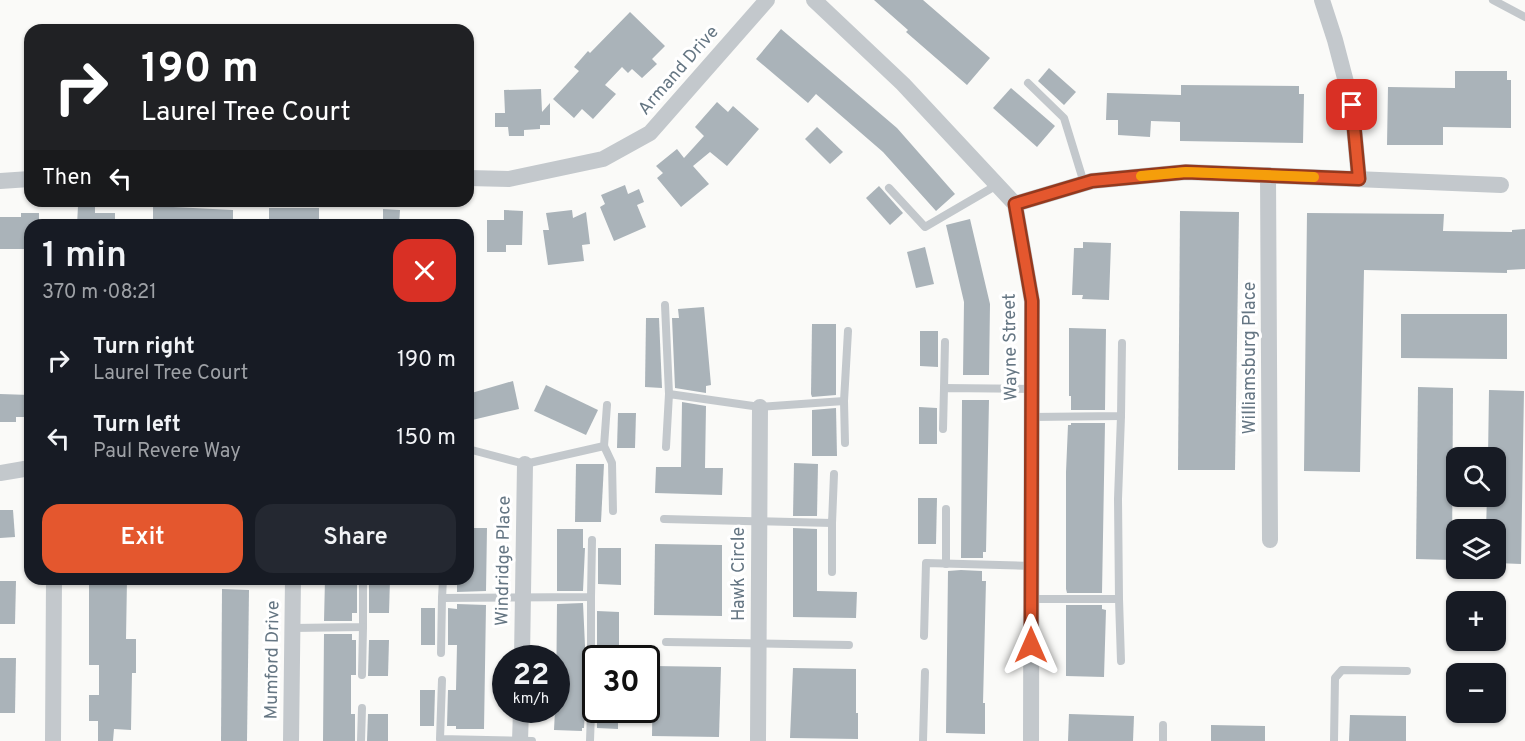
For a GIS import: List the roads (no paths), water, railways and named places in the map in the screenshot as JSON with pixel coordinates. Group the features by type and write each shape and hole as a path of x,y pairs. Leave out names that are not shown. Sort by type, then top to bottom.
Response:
{"street":[{"name":"Armand Drive","path":"474,178 509,179 603,159 650,133 767,0"},
{"path":"814,0 903,84 1015,204 1092,181 1186,172 1501,185"},
{"path":"1322,0 1352,105 1359,179"},
{"name":"Williamsburg Place","path":"1268,175 1270,540"},
{"path":"0,181 24,179"},
{"name":"Wayne Street","path":"1015,204 1032,301 1031,741"},
{"name":"Hawk Circle","path":"758,741 760,407"},
{"name":"Windridge Place","path":"522,645 525,464"},
{"path":"0,473 24,469"},
{"path":"53,741 54,585"},
{"name":"Mumford Drive","path":"291,741 293,585"},
{"path":"520,741 521,723"}],"lane":[{"path":"1493,0 1525,17"},
{"path":"1028,83 1064,118 1084,183"},
{"path":"889,188 926,227 998,185"},
{"path":"665,305 669,394 666,447"},
{"path":"844,443 848,332"},
{"path":"943,429 945,342"},
{"path":"1121,661 1118,499 1122,343"},
{"path":"944,388 1032,389"},
{"path":"669,394 760,407 844,401"},
{"path":"607,405 604,446 612,463 613,511"},
{"path":"1032,417 1121,416"},
{"path":"474,451 525,464 604,446"},
{"path":"832,572 834,474"},
{"path":"946,509 946,564"},
{"path":"664,519 832,523"},
{"path":"591,645 592,540"},
{"path":"924,636 926,564 1032,566"},
{"path":"363,585 363,675"},
{"path":"441,654 443,585"},
{"path":"442,598 591,597"},
{"path":"1032,599 1119,598"},
{"path":"293,628 363,627"},
{"path":"666,642 849,645"},
{"path":"1334,741 1335,678 1342,670 1407,671"},
{"path":"923,741 925,672"},
{"path":"442,680 440,739 532,741"},
{"path":"361,741 362,708"},
{"path":"590,741 591,723"},
{"path":"1163,725 1163,741"}]}
